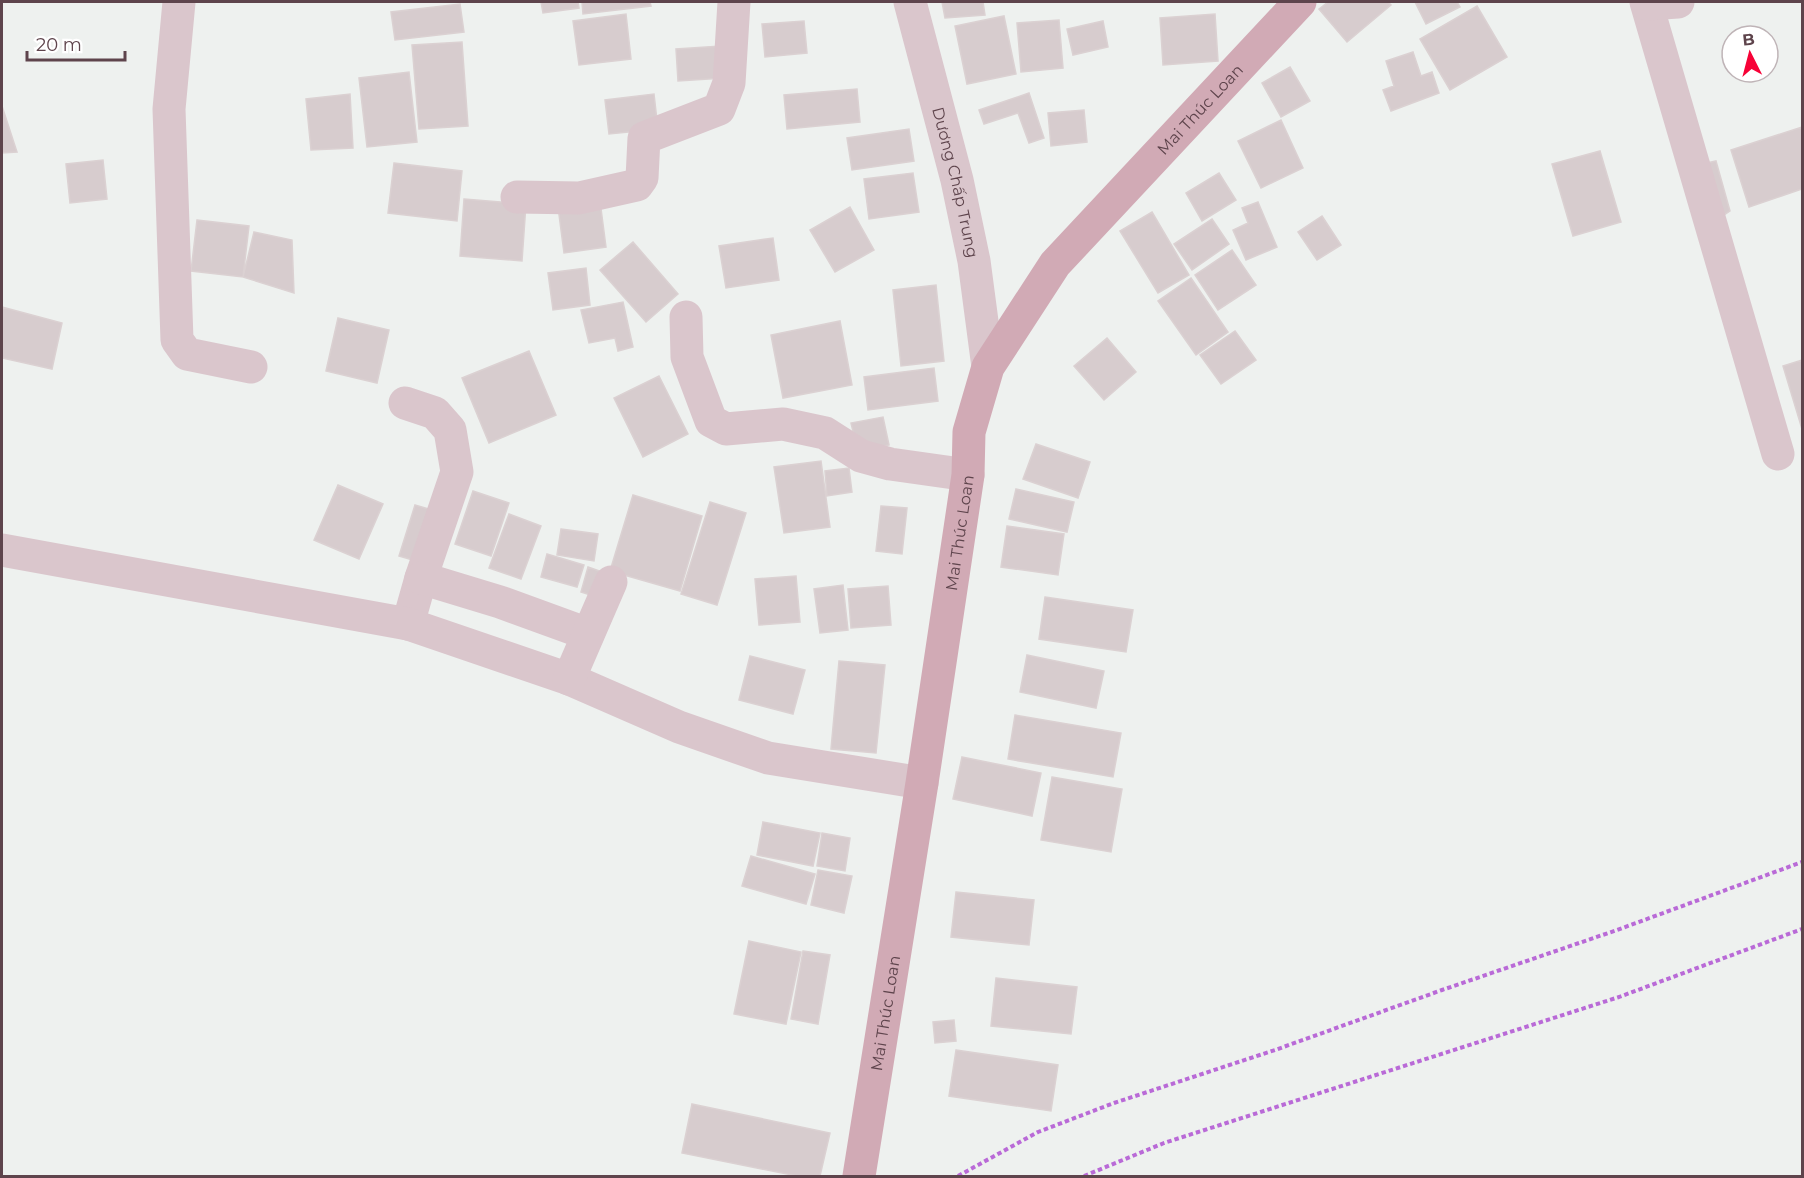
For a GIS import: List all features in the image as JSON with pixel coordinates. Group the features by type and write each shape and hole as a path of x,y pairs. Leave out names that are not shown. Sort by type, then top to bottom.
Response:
{"main road":[{"name":"Mai Thúc Loan","path":"859,1176 922,783 968,475 969,432 988,367 1055,264 1300,2"}],"street":[{"path":"179,2 169,109 177,340 187,354 251,367"},
{"path":"517,197 579,198 637,185 642,178 644,138 719,109 729,83 734,2"},
{"name":"Dương Chấp Trung","path":"910,2 974,261 988,367"},
{"path":"1657,2 1778,454"},
{"path":"687,317 687,357 711,421 726,429 783,424 825,433 861,456 890,464 968,475"},
{"path":"405,403 435,413 450,430 457,472 408,624"},
{"path":"2,550 408,624 569,679 679,727 768,759 922,783"},
{"path":"421,579 500,602 588,634"},
{"path":"569,679 611,582"}],"path":[{"path":"958,1176 1038,1132 1114,1103 1275,1050 1803,862"},
{"path":"1084,1176 1164,1143 1618,997 1803,929"}],"building":[{"path":"541,2 578,2 579,8 543,13"},
{"path":"582,2 650,2 651,6 583,14"},
{"path":"942,2 983,2 985,15 945,18"},
{"path":"1328,2 1388,2 1391,5 1347,42 1319,9"},
{"path":"1415,2 1457,2 1460,7 1426,24"},
{"path":"460,4 464,32 395,40 391,12"},
{"path":"1477,6 1507,57 1450,90 1420,39"},
{"path":"626,14 631,59 579,65 573,21"},
{"path":"1215,14 1218,61 1163,65 1160,18"},
{"path":"1004,16 1016,74 967,84 955,26"},
{"path":"1059,20 1063,68 1021,72 1017,23"},
{"path":"804,21 807,53 765,57 762,24"},
{"path":"1103,21 1108,47 1073,55 1067,29"},
{"path":"462,42 468,126 419,129 412,45"},
{"path":"721,46 724,78 678,81 676,49"},
{"path":"1413,52 1421,76 1432,72 1439,93 1391,111 1383,90 1394,86 1386,61"},
{"path":"1290,67 1310,101 1281,117 1262,83"},
{"path":"409,72 417,142 367,147 359,78"},
{"path":"857,89 860,122 787,129 784,95"},
{"path":"1029,93 1044,138 1029,143 1018,113 984,124 979,110"},
{"path":"350,94 353,148 311,150 306,99"},
{"path":"654,94 658,129 609,134 605,100"},
{"path":"2,106 17,152 2,153"},
{"path":"1084,110 1087,142 1051,146 1048,113"},
{"path":"1281,120 1303,168 1261,188 1238,141"},
{"path":"1802,127 1802,189 1749,207 1731,150"},
{"path":"909,129 914,161 852,170 847,138"},
{"path":"1600,151 1621,222 1573,236 1552,164"},
{"path":"103,160 107,199 70,203 66,164"},
{"path":"1716,161 1730,211 1718,219 1702,164"},
{"path":"394,163 462,171 457,221 388,213"},
{"path":"913,173 919,212 869,219 864,179"},
{"path":"1219,173 1236,200 1202,221 1186,193"},
{"path":"464,199 526,204 522,261 460,256"},
{"path":"600,201 606,247 564,253 558,207"},
{"path":"1258,202 1277,247 1246,260 1233,230 1248,223 1242,208"},
{"path":"850,207 874,250 835,272 810,230"},
{"path":"1152,212 1189,275 1158,293 1120,231"},
{"path":"1322,216 1341,245 1317,260 1298,232"},
{"path":"1212,219 1229,244 1192,270 1174,244"},
{"path":"197,220 249,226 243,277 191,271"},
{"path":"254,232 292,240 294,293 243,277"},
{"path":"773,238 779,280 726,288 719,246"},
{"path":"633,242 678,294 646,322 600,270"},
{"path":"1232,250 1256,285 1218,310 1195,275"},
{"path":"586,268 590,305 553,310 548,273"},
{"path":"1191,278 1228,332 1196,355 1158,301"},
{"path":"936,285 944,361 901,366 893,290"},
{"path":"623,302 633,347 618,351 615,338 589,343 581,310"},
{"path":"2,307 62,323 52,369 2,358"},
{"path":"338,318 389,330 377,383 326,371"},
{"path":"840,321 852,385 783,398 771,335"},
{"path":"1235,331 1256,360 1221,384 1200,355"},
{"path":"1107,338 1136,372 1104,400 1074,366"},
{"path":"529,351 556,415 489,443 462,378"},
{"path":"1802,360 1802,429 1783,366"},
{"path":"934,368 938,401 868,410 864,377"},
{"path":"659,376 688,434 643,457 614,398"},
{"path":"883,417 889,445 858,452 851,423"},
{"path":"1036,444 1090,462 1078,498 1023,479"},
{"path":"821,461 830,527 784,533 774,467"},
{"path":"849,468 852,492 827,496 825,471"},
{"path":"338,485 383,504 359,559 314,540"},
{"path":"1016,489 1074,502 1067,532 1009,519"},
{"path":"473,491 509,503 491,556 455,544"},
{"path":"633,495 702,516 680,591 610,571"},
{"path":"710,502 746,513 717,605 681,594"},
{"path":"415,505 439,512 423,563 399,556"},
{"path":"881,506 907,508 902,554 876,551"},
{"path":"509,514 541,526 521,579 489,568"},
{"path":"1007,526 1064,534 1058,575 1001,567"},
{"path":"561,529 598,534 594,561 557,555"},
{"path":"547,554 584,565 577,587 541,577"},
{"path":"588,567 608,574 600,598 581,592"},
{"path":"796,576 800,622 759,625 755,579"},
{"path":"843,585 848,630 820,633 814,589"},
{"path":"888,586 891,625 851,628 848,589"},
{"path":"1045,597 1133,610 1126,652 1039,639"},
{"path":"1027,655 1104,671 1096,708 1020,692"},
{"path":"750,656 805,670 793,714 739,700"},
{"path":"839,661 885,665 876,753 831,749"},
{"path":"1015,715 1121,733 1113,777 1008,759"},
{"path":"962,757 1041,773 1032,816 953,799"},
{"path":"1052,777 1122,789 1111,852 1041,840"},
{"path":"763,822 820,833 813,866 757,855"},
{"path":"822,833 850,838 845,871 817,866"},
{"path":"751,856 815,874 806,904 742,886"},
{"path":"818,870 852,876 844,913 811,905"},
{"path":"956,892 1034,900 1029,945 951,937"},
{"path":"749,941 801,952 786,1024 734,1014"},
{"path":"803,951 830,955 818,1024 791,1019"},
{"path":"996,978 1077,987 1071,1034 991,1026"},
{"path":"954,1020 956,1041 935,1043 933,1022"},
{"path":"956,1050 1058,1065 1051,1111 949,1096"},
{"path":"692,1104 830,1133 820,1176 797,1176 682,1153"}]}
